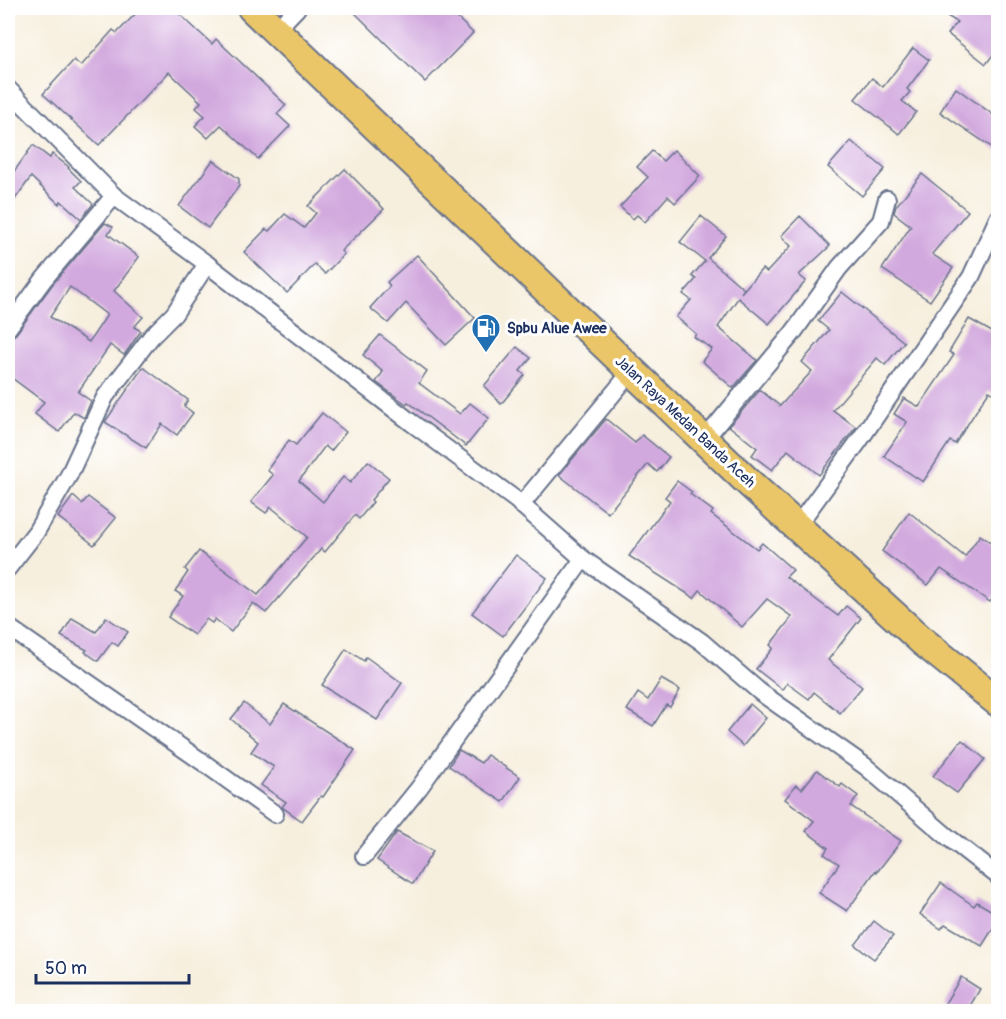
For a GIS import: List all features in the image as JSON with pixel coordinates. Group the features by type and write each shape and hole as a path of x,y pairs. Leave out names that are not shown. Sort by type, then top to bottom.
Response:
{"highway":[{"name":"Jalan Raya Medan Banda Aceh","path":"252,8 704,440 921,640 999,702"}],"street":[{"path":"276,30 297,8"},
{"path":"8,89 114,196 207,264 521,505 583,560 702,642 760,692 865,766 949,838 999,876"},
{"path":"8,328 44,279 114,196"},
{"path":"704,440 793,333 839,268 881,220 887,199"},
{"path":"797,526 859,441 971,277 999,218"},
{"path":"8,568 36,532 69,475 105,397 151,337 174,314 207,264"},
{"path":"521,505 631,372"},
{"path":"364,856 419,788 583,560"},
{"path":"8,627 275,814"}],"building":[{"path":"141,8 173,8 212,44 216,39 286,105 277,114 290,126 258,159 221,125 208,138 195,126 205,116 196,108 201,102 169,72 99,145 43,94 74,60 81,66 113,30 117,33"},
{"path":"350,8 447,8 473,33 425,82"},
{"path":"934,8 999,8 999,47 986,64 948,34 957,22"},
{"path":"913,48 929,60 907,89 910,92 902,101 916,112 899,134 855,99 872,78 883,87"},
{"path":"956,88 999,119 999,152 940,112"},
{"path":"851,141 885,169 862,196 828,167"},
{"path":"33,145 50,158 52,154 69,167 81,181 75,187 93,204 81,219 61,201 59,204 31,177 8,209 8,180"},
{"path":"674,150 700,176 675,203 668,196 645,222 637,215 633,219 620,207 648,177 637,167 652,151 663,161"},
{"path":"213,160 239,179 239,186 208,228 179,206"},
{"path":"345,169 384,209 341,251 344,254 325,274 315,264 287,293 244,252 266,229 269,231 285,214 304,228 316,213 308,206"},
{"path":"922,174 968,211 932,254 953,268 930,301 882,269 911,226 894,213 896,206"},
{"path":"701,216 726,236 708,258 744,289 741,293 762,269 767,272 791,246 781,236 800,216 830,246 799,275 806,281 769,324 738,298 718,327 757,360 733,388 702,361 712,349 694,337 696,334 676,317 691,300 683,294 696,279 692,276 705,261 680,242"},
{"path":"105,223 113,227 108,234 139,257 114,291 143,317 134,327 141,331 124,355 110,345 78,392 91,401 84,418 74,412 59,432 35,414 44,402 8,375 8,339 16,334 52,285","holes":["70,287 107,315 89,342 50,317"]},
{"path":"417,255 475,318 446,345 406,303 388,323 370,308 390,286 387,282"},
{"path":"842,292 904,342 885,365 877,358 833,410 856,427 819,475 788,450 772,470 752,455 757,448 729,426 760,390 780,406 812,371 802,362 829,330 818,321"},
{"path":"969,319 999,336 999,396 989,391 955,444 950,441 923,482 884,456 907,422 894,414 904,398 919,407 954,355 949,352"},
{"path":"380,335 427,371 419,383 460,414 470,403 489,418 466,446 408,402 406,404 376,382 383,372 363,355"},
{"path":"517,347 531,358 520,371 525,375 501,404 484,386"},
{"path":"143,367 188,400 184,406 193,413 177,435 162,424 146,448 105,422"},
{"path":"322,413 346,432 331,451 325,446 299,481 323,502 343,477 350,483 368,461 389,478 359,519 355,515 325,552 321,549 266,613 253,603 231,632 215,619 212,623 206,619 194,635 168,617 183,596 175,591 188,572 185,569 199,551 258,595 307,537 271,507 266,513 251,502 273,475 267,470 289,440 296,445"},
{"path":"606,419 635,443 642,435 669,457 657,472 648,464 608,513 559,475"},
{"path":"677,481 713,511 711,514 757,549 762,543 793,570 786,577 838,616 846,606 861,618 828,660 862,687 840,713 814,692 809,699 787,683 783,690 756,669 773,648 770,645 792,617 767,599 742,627 700,590 694,598 629,556 670,501 665,497"},
{"path":"73,496 82,504 88,497 116,518 94,545 58,517"},
{"path":"909,512 965,557 980,535 999,548 999,590 990,602 941,569 928,585 882,551"},
{"path":"516,555 547,578 503,636 472,613"},
{"path":"106,617 128,632 118,646 112,642 98,661 85,652 87,650 61,636 72,618 96,632"},
{"path":"346,649 364,661 366,657 402,683 377,720 322,685"},
{"path":"661,679 680,690 670,707 666,705 653,726 627,710 638,693 648,700"},
{"path":"244,703 270,724 284,704 355,750 323,797 321,796 302,821 282,807 286,802 261,785 274,767 251,752 258,742 231,719"},
{"path":"750,704 766,718 743,746 727,732"},
{"path":"962,740 985,759 957,793 933,776"},
{"path":"459,750 481,763 487,755 520,777 503,802 449,766"},
{"path":"817,770 840,787 842,784 858,796 851,806 901,841 877,872 876,870 847,911 819,893 839,864 824,854 828,848 806,831 814,821 785,799 796,785 802,789"},
{"path":"397,832 433,851 413,884 377,860"},
{"path":"941,883 974,906 977,902 999,915 999,919 982,946 945,924 941,929 920,914"},
{"path":"874,921 893,936 874,959 855,945"},
{"path":"961,977 980,989 967,1011 956,1011 944,1005"}],"place":[{"name":"Spbu Alue Awee","path":"486,354"}]}
